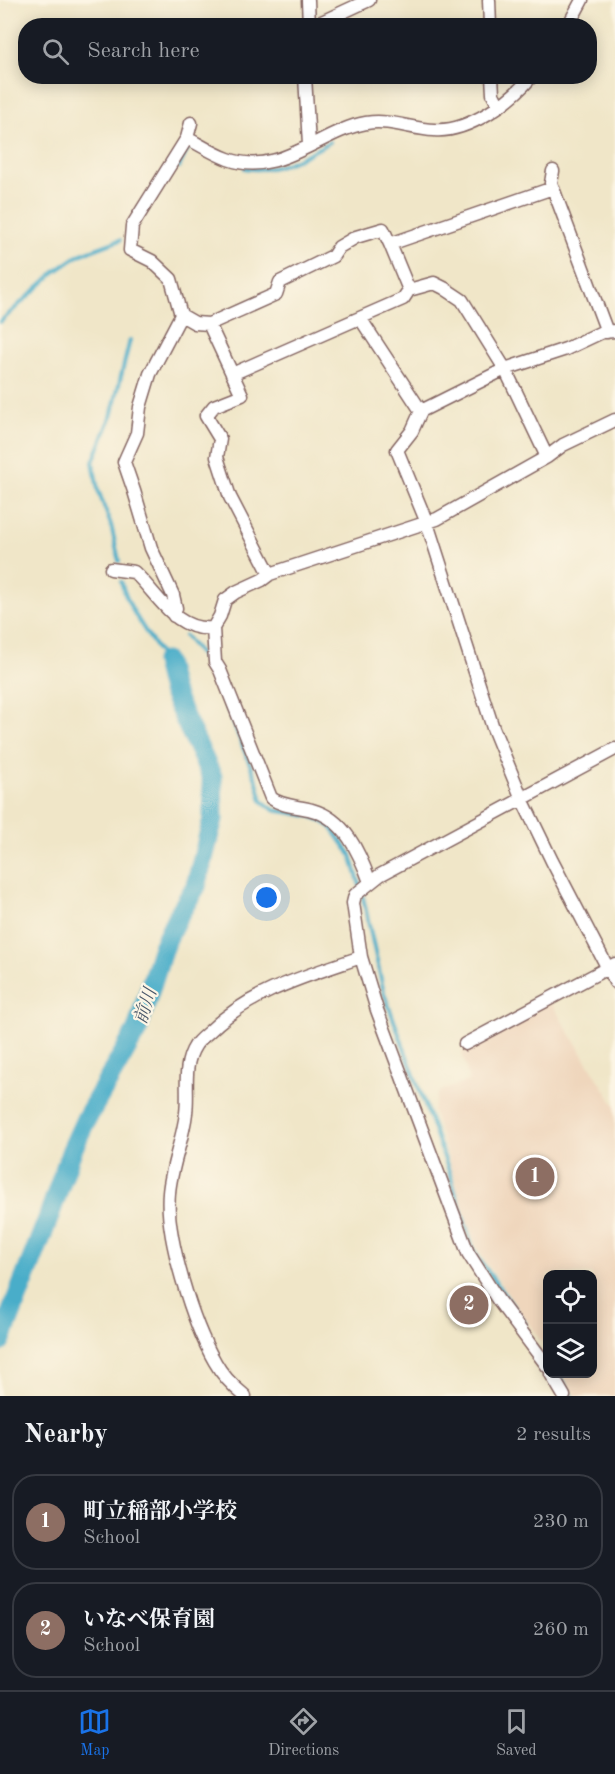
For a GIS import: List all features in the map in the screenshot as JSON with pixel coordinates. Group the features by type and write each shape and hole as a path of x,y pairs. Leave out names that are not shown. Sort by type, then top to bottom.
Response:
{"street":[{"path":"308,0 310,18"},
{"path":"329,18 369,0"},
{"path":"489,0 490,18"},
{"path":"572,18 582,0"},
{"path":"305,84 309,145"},
{"path":"492,84 493,94 499,106"},
{"path":"187,138 228,159 248,164 283,159 354,125 381,120 435,131 462,127 499,106 523,84"},
{"path":"174,616 176,608 173,595 151,548 135,491 124,462 137,433 150,374 181,315 171,279 152,261 130,250 132,226 187,138 191,123"},
{"path":"553,171 551,183 611,332 602,332 566,349 505,369 421,411 412,431 397,450 427,523 493,728 522,799 611,966 615,982"},
{"path":"390,244 553,188"},
{"path":"181,315 195,323 209,324 276,294 280,282 333,256 339,248 356,237 383,229 409,290"},
{"path":"232,374 403,299 409,290 434,283 462,300 505,369 547,457"},
{"path":"360,318 421,411"},
{"path":"209,324 242,395 214,406 206,416 220,439 218,457 230,497 270,574"},
{"path":"363,888 355,848 336,822 321,813 271,798 220,670 214,662 213,628 225,600 270,574 427,523 547,457 562,445 615,420"},
{"path":"111,569 134,572 174,616 195,628 213,628"},
{"path":"543,1360 498,1300 468,1254 377,1010 361,957 353,903 363,888 615,749"},
{"path":"245,1396 215,1364 199,1327 177,1260 168,1218 169,1191 186,1112 188,1064 195,1045 226,1016 280,987 361,957"},
{"path":"465,1044 611,966"},
{"path":"553,1378 564,1396"}],"shaded area":[{"path":"551,1003 615,1106 615,1396 576,1396 565,1378 597,1378 597,1270 543,1270 543,1344 475,1244 433,1111 437,1095 441,1091 469,1081 462,1052"}],"waterway":[{"path":"245,168 278,166 300,158 330,142"},
{"path":"179,167 189,146 199,151"},
{"path":"0,322 56,271 79,255 120,240"},
{"path":"119,561 111,525 98,490 93,462 111,417 130,340"},
{"path":"121,582 135,614 165,662"},
{"path":"185,636 215,677 257,782 262,801 274,810 310,816 331,827 351,855 360,886"},
{"name":"前川","path":"0,1342 72,1150 86,1119 137,1030 163,947 176,919 196,886 213,819 212,777 172,691 165,662"},
{"path":"362,893 384,993 448,1168 472,1245 477,1256 525,1324"},
{"path":"561,1378 572,1396"}],"place":[{"name":"町立稲部小学校","path":"535,1177"},
{"name":"いなべ保育園","path":"469,1305"}]}
